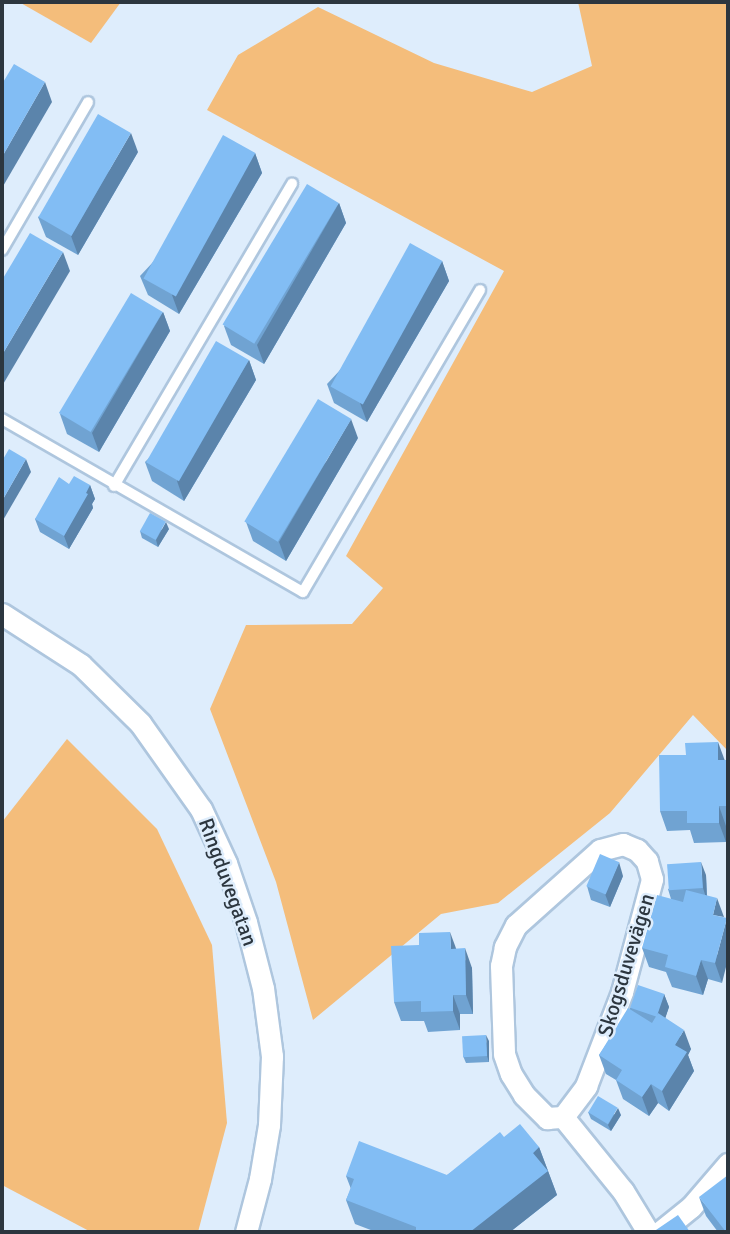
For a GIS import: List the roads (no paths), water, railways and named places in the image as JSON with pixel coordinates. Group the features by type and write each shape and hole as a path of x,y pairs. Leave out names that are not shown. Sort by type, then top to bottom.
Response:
{"street":[{"name":"Ringduvegatan","path":"2,614 81,665 140,723 201,809 226,863 246,922 263,988 272,1056 270,1125 246,1232"},
{"name":"Skogsduvevägen","path":"623,844 637,850 647,861 652,878 618,1004 586,1086 563,1116 547,1118 524,1095 503,1054 501,966 505,947 516,925 591,859 611,845 623,844"},
{"path":"563,1116 623,1191 648,1232"},
{"path":"660,1232 691,1207 728,1164"}],"lane":[{"path":"2,250 88,102"},
{"path":"114,486 292,184"},
{"path":"2,419 114,486 303,592 480,290"}]}
